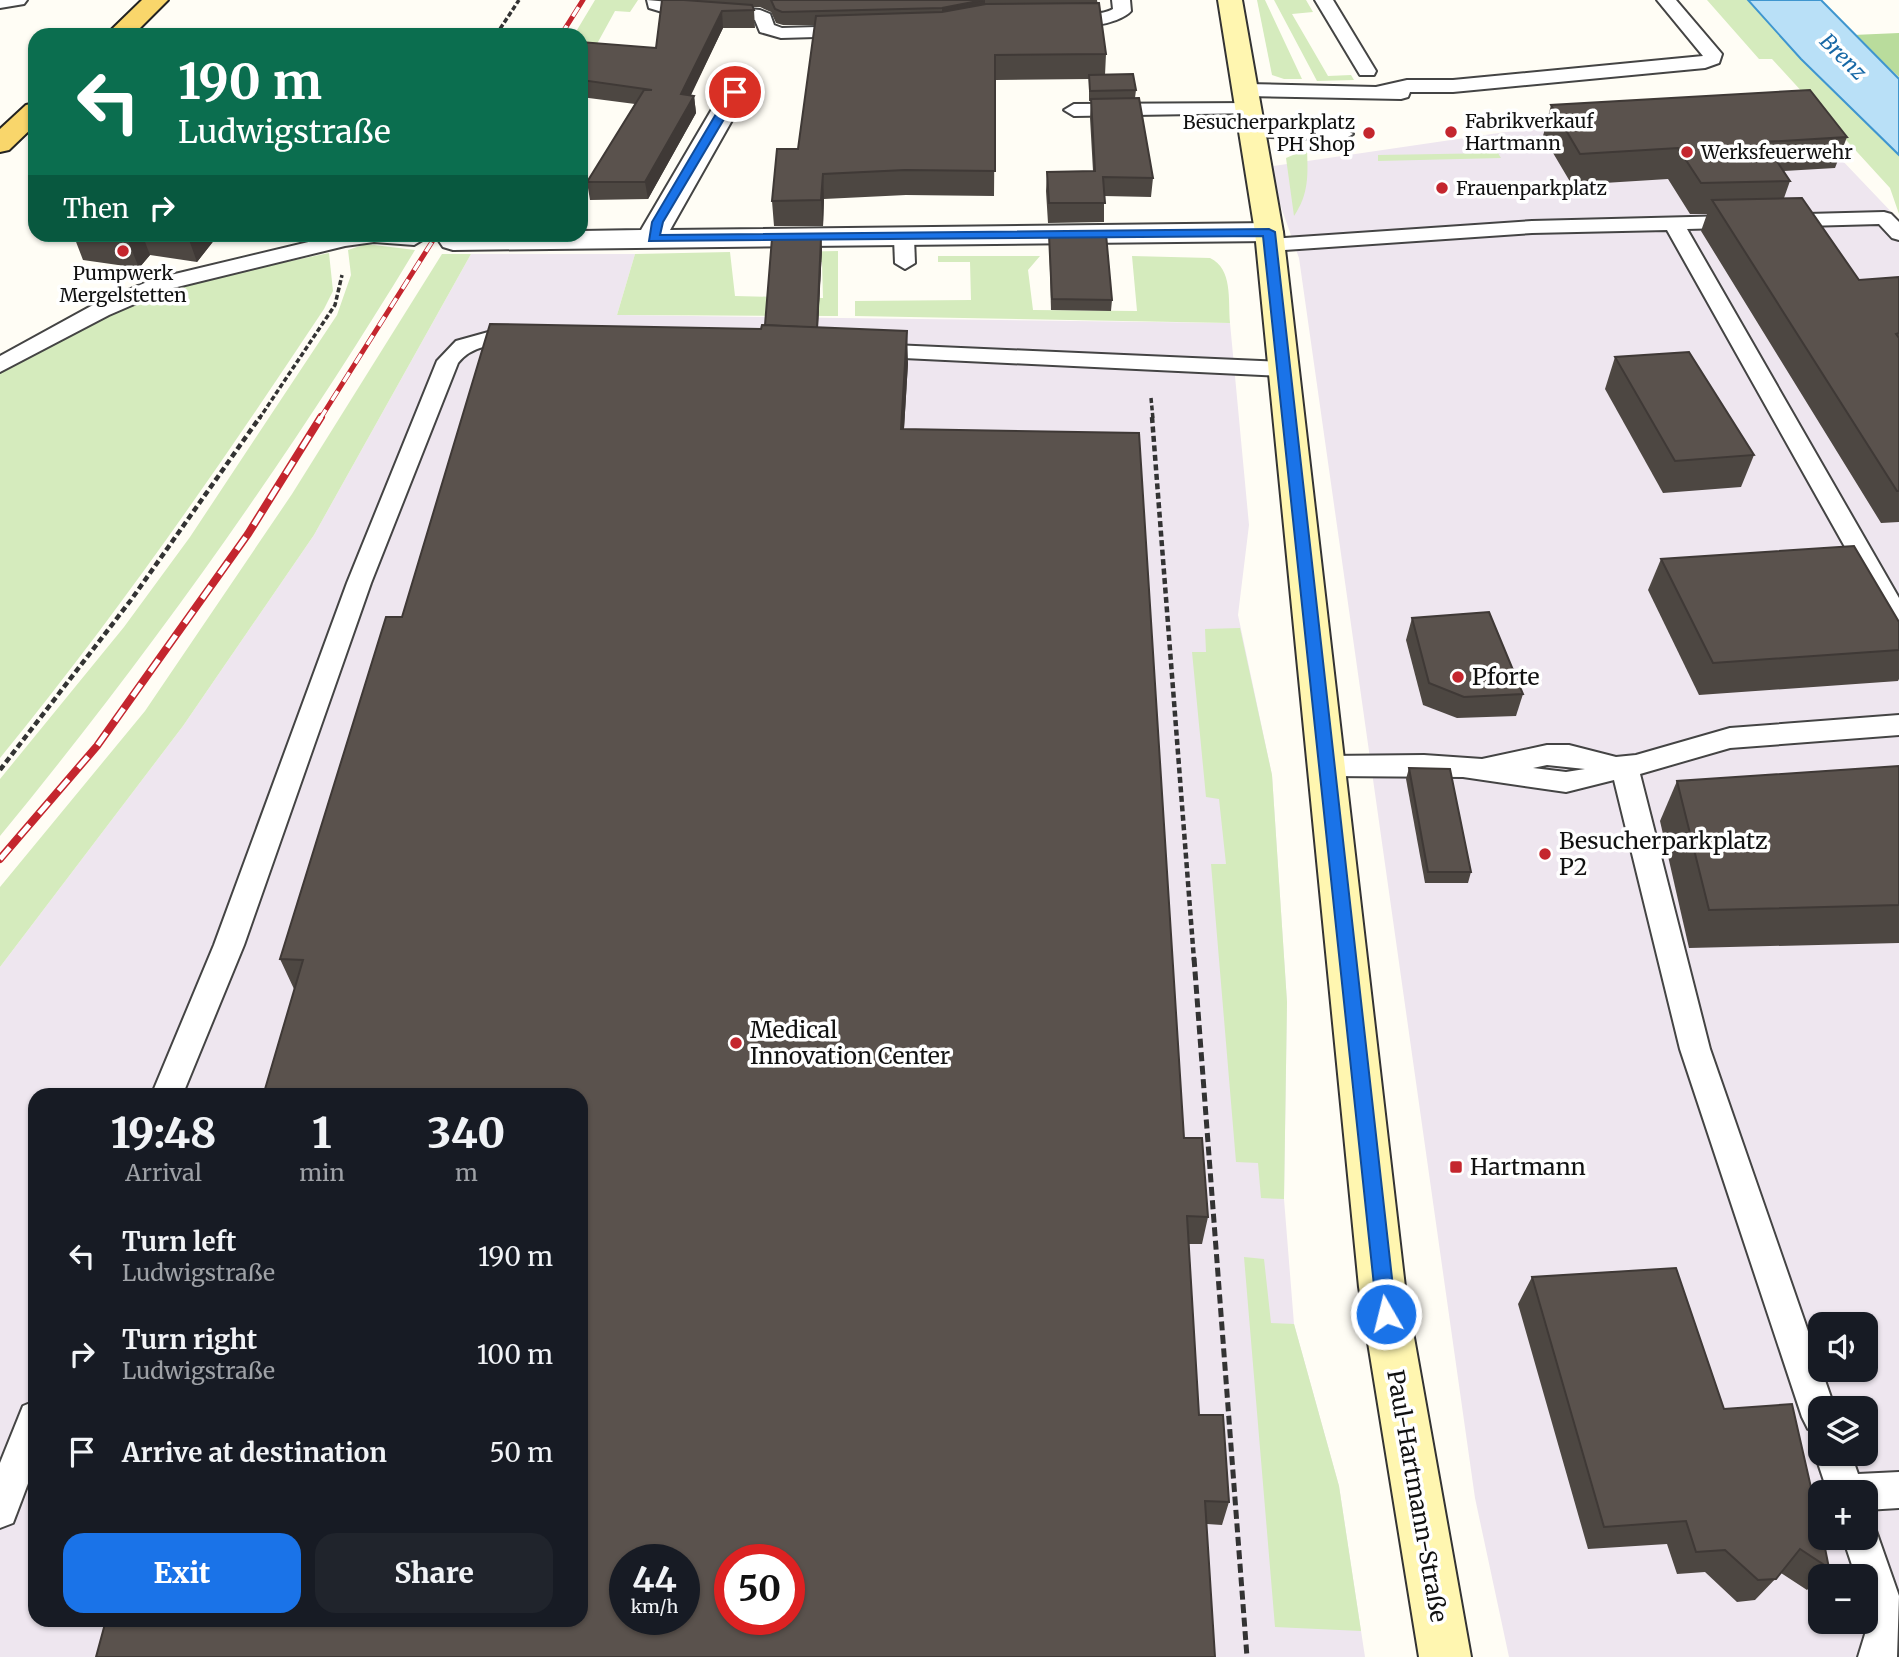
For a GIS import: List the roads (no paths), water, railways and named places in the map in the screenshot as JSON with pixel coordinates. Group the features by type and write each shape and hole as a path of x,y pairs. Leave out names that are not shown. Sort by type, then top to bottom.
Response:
{"main road":[{"path":"126,28 156,0"},
{"name":"Paul-Hartmann-Straße","path":"1230,0 1269,239 1382,1287 1445,1657"},
{"path":"0,144 28,118"}],"street":[{"path":"653,238 658,222 735,92"},
{"path":"588,239 653,238 905,251 1269,239"}],"lane":[{"path":"0,4 18,0"},
{"path":"656,0 655,4 669,9 760,15 764,18 766,28 781,33 875,31"},
{"path":"1040,20 1109,19 1122,11 1121,0"},
{"path":"1324,0 1367,71"},
{"path":"1074,110 1250,110 1382,91 1417,93 1453,86 1705,62 1712,59 1713,54 1666,0"},
{"path":"1250,110 1343,134"},
{"path":"1269,239 1532,227 1884,218 1899,234"},
{"path":"1674,224 1899,620"},
{"path":"0,365 101,310 162,284 327,242"},
{"path":"169,1088 229,945 359,583 448,361 461,345 476,338 544,338"},
{"path":"848,349 1283,369"},
{"path":"1327,766 1482,769 1523,778 1586,782 1620,766 1656,762 1730,738 1899,725"},
{"path":"1620,766 1695,1049 1813,1396"},
{"path":"0,1510 28,1436"},
{"path":"1878,1491 1899,1490"},
{"path":"1865,1550 1887,1617 1889,1633 1884,1650 1877,1657"}],"water":[{"name":"Brenz","path":"1748,0 1821,0 1899,79 1899,155 1801,59"}],"railway":[{"path":"565,28 583,0"},
{"path":"320,419 432,242"},
{"path":"0,859 97,746 248,534 321,417"}],"place":[{"name":"Fabrikverkauf Hartmann","path":"1451,132"},
{"name":"Besucherparkplatz PH Shop","path":"1369,133"},
{"name":"Werksfeuerwehr","path":"1687,152"},
{"name":"Frauenparkplatz","path":"1442,188"},
{"name":"Pumpwerk Mergelstetten","path":"123,251"},
{"name":"Pforte","path":"1458,677"},
{"name":"Besucherparkplatz P2","path":"1545,854"},
{"name":"Medical Innovation Center","path":"736,1043"},
{"name":"Hartmann","path":"1456,1167"}]}
